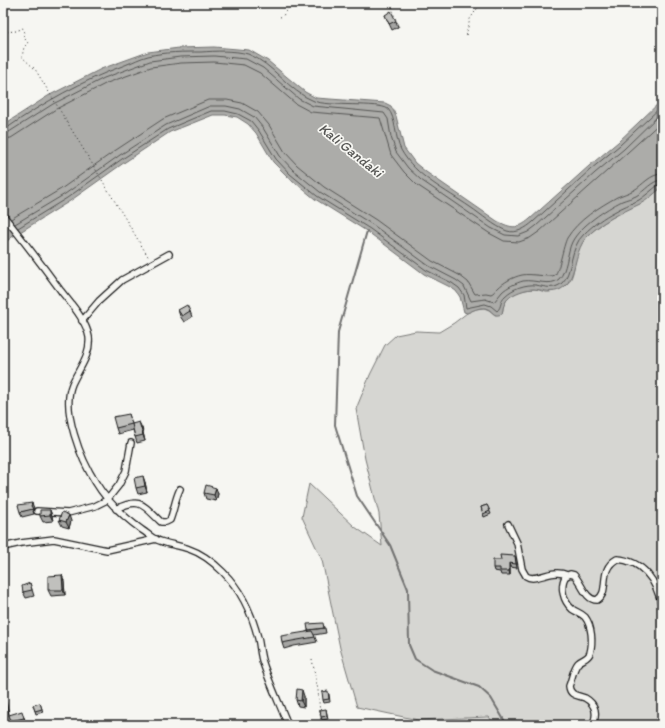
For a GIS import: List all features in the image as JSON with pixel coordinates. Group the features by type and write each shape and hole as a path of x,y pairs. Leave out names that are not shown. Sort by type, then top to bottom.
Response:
{"street":[{"path":"3,215 82,321 88,335 89,350 72,385 69,398 75,437 95,483 107,500 116,509 156,539 191,550 211,561 235,585 244,599 250,614 258,638 262,662 288,725"},
{"path":"82,321 99,301 122,280 169,254"},
{"path":"37,511 68,513 95,506 107,500 119,485 126,471 131,443"},
{"path":"116,509 126,504 140,504 149,509 161,522 166,522 170,520 180,489"},
{"path":"508,524 517,543 522,568 526,576 533,579 555,572 567,575 570,574 574,576 587,596 597,600 602,595 608,565 617,559 630,561 648,574 659,591 662,607"},
{"path":"3,547 54,539 107,550 156,539"},
{"path":"567,575 563,581 563,593 571,608 586,618 592,637 590,653 587,658 579,662 569,689 575,696 585,698 594,706 596,717 592,725"},
{"path":"3,704 8,725"}],"path":[{"path":"280,17 283,16 290,3"},
{"path":"391,3 399,27"},
{"path":"466,35 470,19 481,3"},
{"path":"3,32 16,31 23,28 25,40 28,43 24,47 22,57 35,69 146,252"},
{"path":"312,659 319,696 321,725"}],"shaded area":[{"path":"662,187 662,725 495,725 489,717 418,720 357,707 340,648 322,560 302,517 309,484 355,527 382,546 379,514 365,459 356,409 370,375 385,345 396,335 416,331 439,332 467,313 476,309 484,308 495,315 502,314 507,300 514,294 522,291 534,289 551,292 566,285 571,279 576,257 586,238 603,223 644,200"}],"water":[{"name":"Kali Gandaki","path":"214,47 249,50 268,61 305,92 316,98 385,103 391,106 396,116 404,148 415,163 497,221 514,227 525,223 530,219 618,142 662,100 662,187 643,202 611,218 586,238 579,251 573,273 566,285 561,289 551,291 531,289 519,292 507,300 502,314 499,315 496,315 485,308 467,313 464,312 460,297 456,291 424,274 368,232 315,199 287,176 273,162 256,133 248,124 237,117 225,115 213,115 170,132 70,201 3,244 3,125 48,96 101,69 148,52 179,48"}],"building":[{"path":"391,11 396,21 389,24 385,15"},
{"path":"187,305 190,311 182,316 178,310"},
{"path":"129,414 132,424 116,428 113,417"},
{"path":"139,422 143,435 135,437 132,424"},
{"path":"143,476 145,486 136,488 134,478"},
{"path":"206,485 216,488 214,495 204,493"},
{"path":"32,503 31,506 33,509 20,512 18,505"},
{"path":"487,505 490,511 483,514 481,507"},
{"path":"40,510 50,510 50,515 40,516"},
{"path":"62,512 69,515 66,522 59,520"},
{"path":"500,555 515,556 516,564 509,563 509,571 500,571 500,568 493,568 493,560 501,560"},
{"path":"62,575 63,590 48,590 48,576"},
{"path":"30,583 32,590 23,592 22,586"},
{"path":"323,623 324,628 308,630 307,624"},
{"path":"312,631 315,637 282,643 281,636"},
{"path":"297,689 302,690 301,701 296,700"},
{"path":"328,691 329,699 323,700 322,692"},
{"path":"40,703 42,709 35,711 33,705"},
{"path":"326,709 327,716 321,717 320,710"},
{"path":"22,711 24,718 11,721 9,715"}],"waterway":[{"path":"367,231 338,332 335,425 357,496 390,545 408,589 409,645 415,659 432,670 479,687 491,698 507,725"}]}
